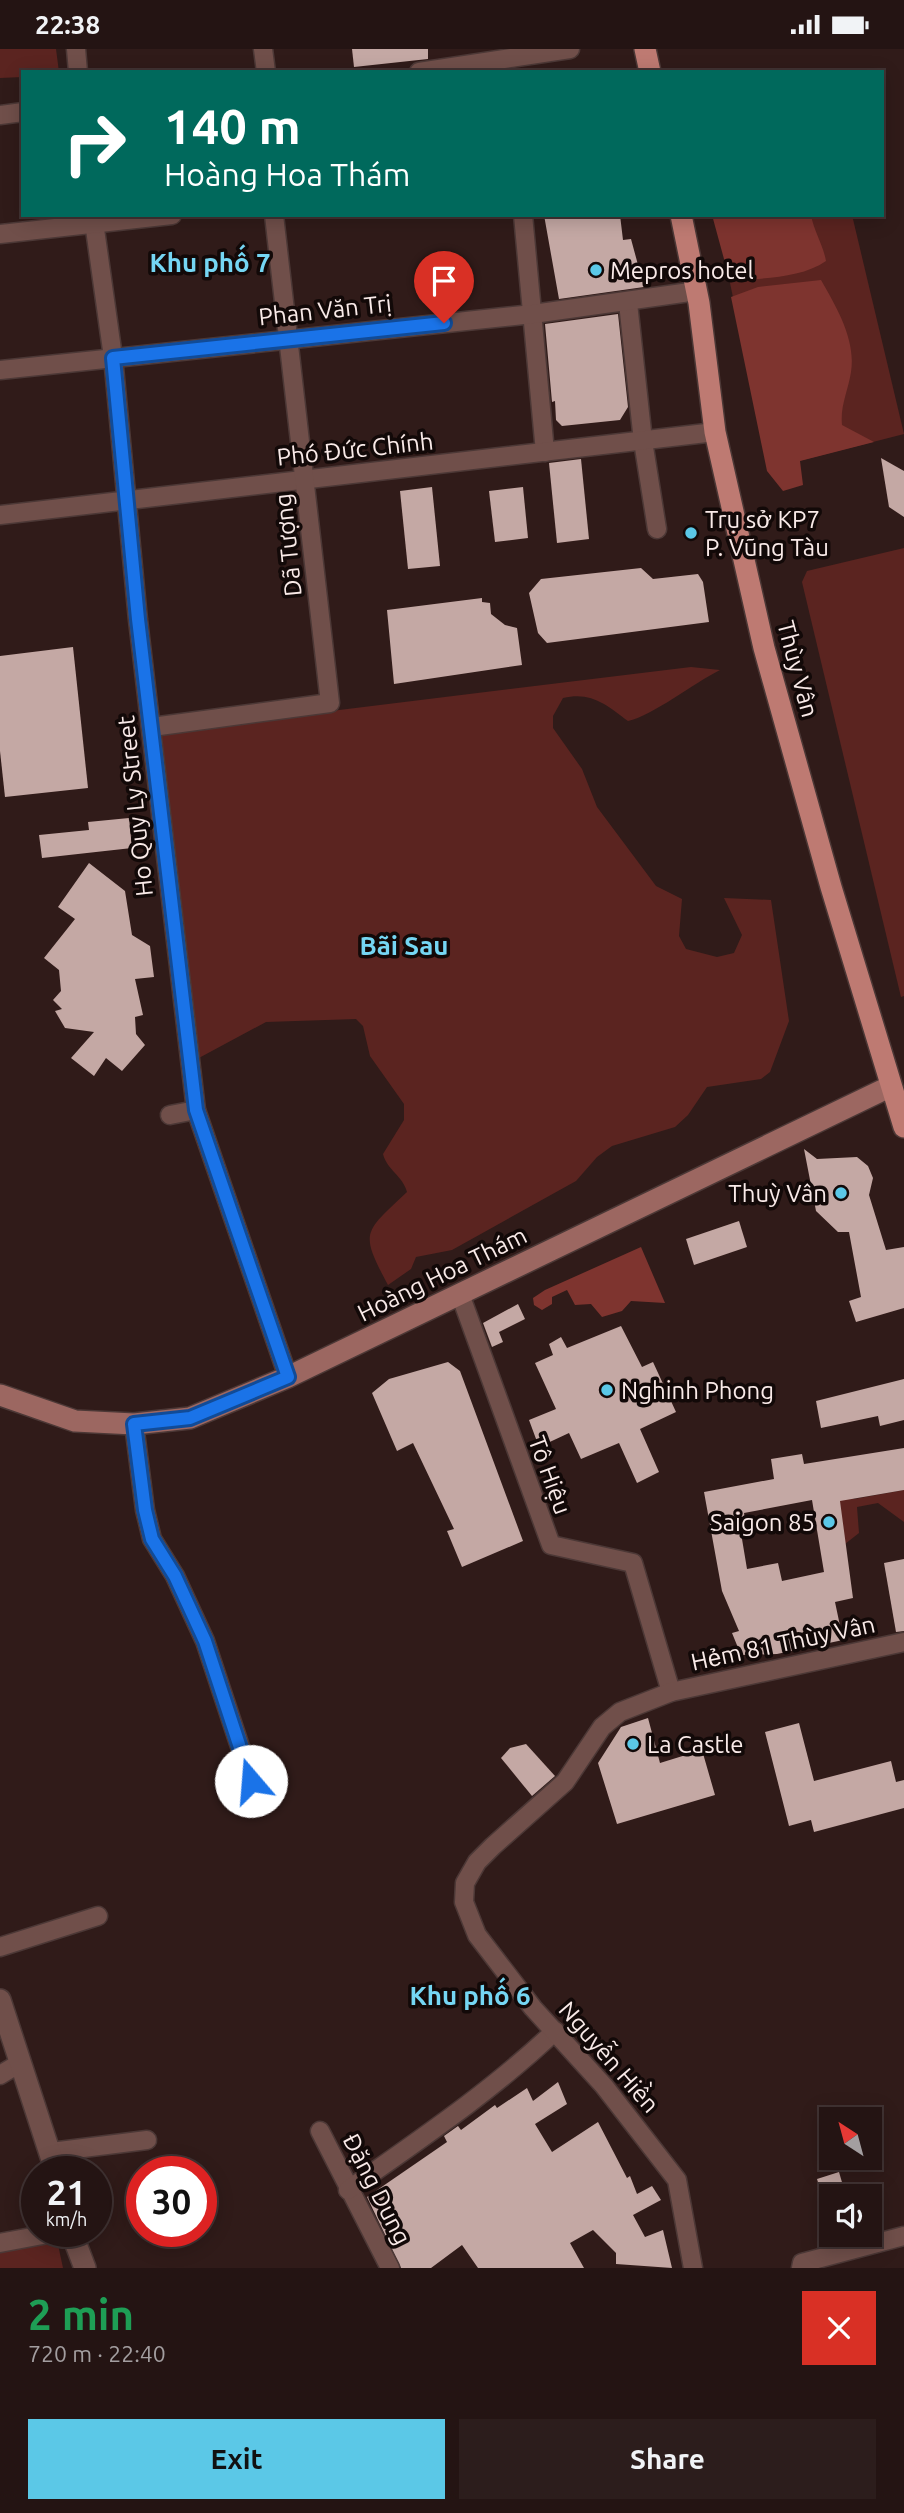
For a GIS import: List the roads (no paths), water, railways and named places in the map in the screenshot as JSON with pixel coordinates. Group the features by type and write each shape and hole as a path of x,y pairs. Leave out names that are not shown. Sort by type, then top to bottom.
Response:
{"main road":[{"path":"645,49 650,70"},
{"name":"Thùy Vân","path":"681,217 697,292 715,432 764,647 889,1087 904,1127"},
{"name":"Hoàng Hoa Thám","path":"0,1395 75,1420 134,1424 190,1418 288,1377 889,1087"}],"street":[{"path":"76,49 78,70"},
{"path":"263,49 265,70"},
{"path":"432,70 570,49"},
{"path":"0,115 21,112"},
{"path":"0,235 93,219 132,217"},
{"name":"Dã Tượng","path":"152,727 330,703 274,217"},
{"path":"523,217 545,452"},
{"name":"Ho Quy Ly Street","path":"93,219 113,358 196,1110 288,1377"},
{"name":"Phan Văn Trị","path":"0,370 533,314 697,292"},
{"path":"628,303 656,529"},
{"name":"Phó Đức Chính","path":"0,515 715,432"},
{"path":"170,1115 196,1110"},
{"name":"Tô Hiệu","path":"460,1294 551,1545 633,1563 671,1692"},
{"path":"134,1424 145,1510 152,1539 175,1576 205,1641 259,1804"},
{"name":"Hẻm 81 Thùy Vân","path":"671,1692 904,1642"},
{"name":"Nguyễn Hiền","path":"671,1692 634,1704 602,1727 565,1781 477,1862 466,1883 464,1902 477,1935 612,2096 677,2180 693,2268"},
{"path":"0,1947 98,1916"},
{"path":"0,2000 52,2156"},
{"path":"348,2190 432,2132 531,2054 555,2031"},
{"path":"0,2075 20,2063"},
{"name":"Đặng Dung","path":"320,2131 390,2268"},
{"path":"79,2156 147,2140"},
{"path":"801,2268 802,2263 904,2236"},
{"path":"0,2243 21,2239"},
{"path":"77,2247 85,2268"}],"place":[{"name":"Mepros hotel","path":"596,270"},
{"name":"Trụ sở KP7 P. Vũng Tàu","path":"691,533"},
{"name":"Thuỳ Vân","path":"841,1193"},
{"name":"Nghinh Phong","path":"607,1390"},
{"name":"Saigon 85","path":"829,1522"},
{"name":"La Castle","path":"633,1744"}],"district":[{"name":"Khu phố 7","path":"210,262"},
{"name":"Bãi Sau","path":"404,945"},
{"name":"Khu phố 6","path":"470,1995"}]}
